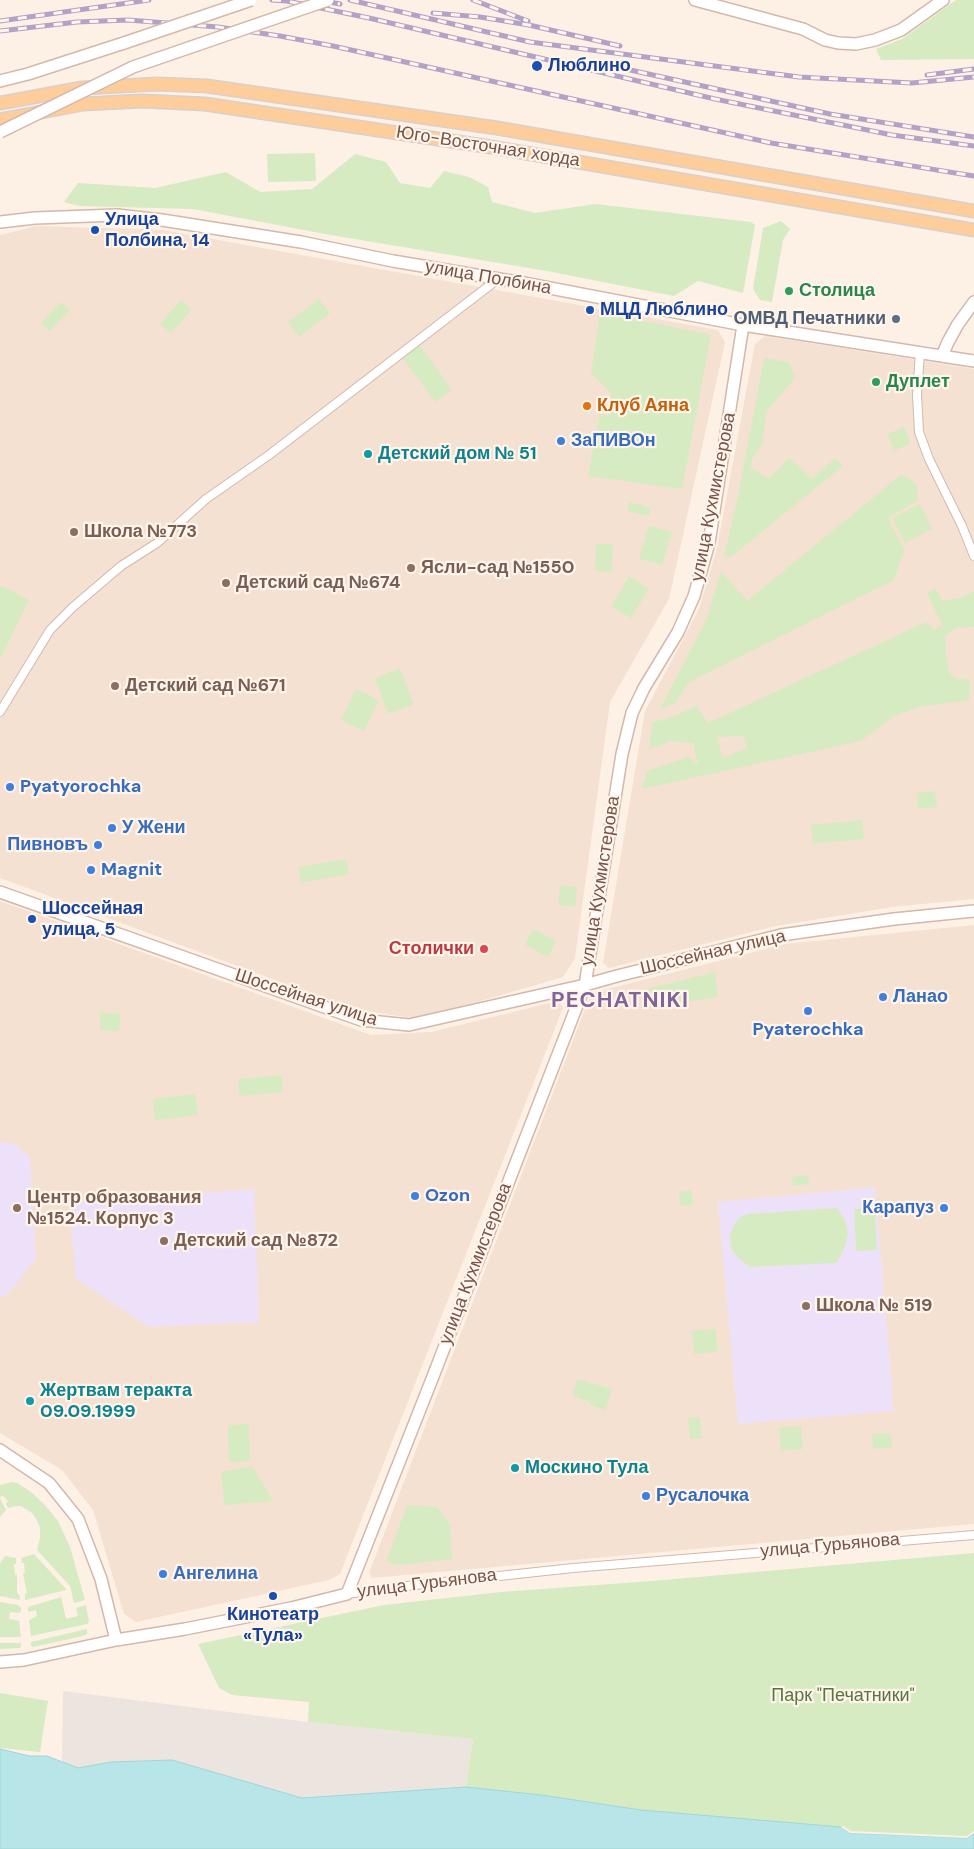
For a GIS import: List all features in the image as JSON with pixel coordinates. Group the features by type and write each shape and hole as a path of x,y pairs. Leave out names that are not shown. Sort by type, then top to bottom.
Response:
{"main road":[{"path":"0,81 251,0"},
{"path":"0,132 134,67 328,0"},
{"path":"695,0 709,2 803,29 825,40 856,44 875,40 901,30 943,0"},
{"name":"Юго-Восточная хорда","path":"0,103 82,88 157,84 207,86 497,128 974,211"},
{"name":"Юго-Восточная хорда","path":"0,120 83,104 142,101 205,104 491,147 974,230"},
{"name":"улица Полбина","path":"0,222 35,218 117,215 162,220 301,242 393,261 743,325 974,361"},
{"path":"942,356 955,330 974,302"},
{"name":"улица Кухмистерова","path":"347,1594 585,985 622,754 632,713 644,688 678,632 694,596 712,524 743,325"},
{"name":"Шоссейная улица","path":"0,892 361,1020 409,1025 585,985 781,935 894,919 974,911"},
{"path":"0,1452 49,1483 78,1519 100,1579 116,1640"},
{"name":"улица Гурьянова","path":"0,1662 24,1660 116,1640 185,1629 347,1594"}],"street":[{"path":"0,712 50,630 80,601 121,566 157,543 206,499 269,454 498,279"},
{"path":"920,352 917,395 919,432 929,459 963,528 974,556"},
{"name":"улица Гурьянова","path":"347,1594 567,1569 974,1535"}],"shaded area":[{"path":"36,226 163,230 718,330 725,342 669,599 610,702 575,958 563,977 419,1019 353,1009 0,878 0,235"},
{"path":"765,336 974,369 974,899 892,907 776,926 609,968 603,963 645,711 699,609 717,548 755,344"},
{"path":"0,901 371,1035 431,1032 558,1001 563,1008 340,1574 329,1580 136,1622 124,1614 93,1510 62,1470 0,1433"},
{"path":"974,925 974,1524 372,1578 369,1573 588,1001 596,992 785,944"},
{"name":"Центр образования №1524. Корпус 3","path":"0,1142 13,1143 30,1157 36,1259 7,1295 0,1297"},
{"name":"Школа № 519","path":"875,1187 894,1411 738,1424 718,1202"},
{"name":"Детский сад №872","path":"254,1189 259,1322 149,1327 76,1279 69,1203"},
{"path":"63,1691 308,1722 473,1739 466,1787 302,1798 172,1760 111,1762 78,1768 62,1762"}],"green space":[{"path":"956,0 974,0 974,59 881,60 876,49 902,39"},
{"path":"315,153 316,181 268,182 267,154"},
{"path":"355,154 386,162 400,183 430,188 444,171 469,177 488,187 492,202 535,213 595,204 751,222 755,225 743,293 698,281 674,296 547,271 325,234 193,209 79,206 64,202 78,183 155,188 226,172 260,192 312,189"},
{"path":"781,221 790,229 783,240 772,302 760,300 753,289 763,228"},
{"path":"319,299 330,313 299,337 288,322"},
{"path":"181,300 192,309 171,333 160,324"},
{"path":"61,302 70,310 50,331 41,323"},
{"path":"600,314 656,323 711,335 682,489 588,476 600,414 608,416 611,393 591,373"},
{"path":"420,345 452,390 435,402 402,357"},
{"path":"764,358 789,362 795,378 767,411 762,444 752,459 751,468 769,478 789,458 812,479 835,458 843,466 732,556 724,557 738,496"},
{"path":"904,427 911,443 894,451 887,434"},
{"path":"902,474 917,485 918,500 888,518 904,549 894,580 689,682 675,703 660,709 707,618 721,571 747,601"},
{"path":"629,502 651,508 649,516 627,511"},
{"path":"920,504 932,529 905,543 892,518"},
{"path":"649,526 672,532 662,565 639,559"},
{"path":"596,544 613,544 612,572 595,571"},
{"path":"629,576 649,589 631,618 611,606"},
{"path":"0,585 29,600 0,659"},
{"path":"935,588 943,601 963,597 974,591 974,627 956,628 945,636 949,672 954,678 970,680 969,700 924,706 894,716 861,741 642,789 647,771 688,757 698,764 693,743 670,741 649,750 652,722 667,719 697,706 708,723 926,622 935,630 942,625 927,593","holes":["743,736 747,748 723,758 717,737"]},
{"path":"400,668 414,704 388,714 375,678"},
{"path":"356,689 379,700 364,731 341,720"},
{"path":"935,791 937,807 918,809 917,793"},
{"path":"862,820 864,839 813,844 811,825"},
{"path":"346,859 349,874 301,883 298,867"},
{"path":"560,885 577,887 575,907 558,905"},
{"path":"533,929 556,941 548,957 525,945"},
{"path":"715,972 718,997 645,1008 643,990"},
{"path":"100,1012 121,1014 119,1031 100,1030"},
{"path":"282,1075 283,1092 239,1096 238,1079"},
{"path":"195,1094 198,1115 155,1120 153,1099"},
{"path":"808,1175 809,1184 793,1186 792,1177"},
{"path":"691,1190 693,1204 680,1206 679,1192"},
{"path":"837,1208 846,1222 848,1235 843,1252 836,1263 749,1267 731,1249 730,1236 735,1223 742,1216"},
{"path":"875,1208 877,1250 856,1251 854,1209"},
{"path":"716,1329 717,1352 694,1354 692,1331"},
{"path":"577,1379 612,1389 606,1410 572,1396"},
{"path":"700,1417 702,1438 690,1439 688,1418"},
{"path":"249,1424 250,1461 229,1462 228,1425"},
{"path":"801,1426 803,1449 781,1451 779,1428"},
{"path":"891,1433 892,1447 873,1449 872,1434"},
{"path":"252,1466 273,1501 224,1505 221,1472"},
{"path":"12,1482 31,1492 44,1504 58,1521 70,1547 85,1600 74,1603 70,1586 37,1550 40,1528 32,1513 21,1506 8,1508 6,1504 8,1501 2,1495 0,1498 0,1485"},
{"path":"0,1498 6,1510 0,1517"},
{"path":"407,1505 437,1507 450,1524 452,1559 400,1565 389,1563 387,1560"},
{"name":"Парк \"Печатники\"","path":"974,1553 974,1833 967,1838 850,1833 841,1827 641,1810 541,1795 466,1787 473,1739 308,1722 309,1702 232,1695 219,1688 198,1644 384,1605 501,1592"},
{"path":"34,1554 66,1590 25,1600 25,1594 27,1593 23,1574 25,1573 24,1563 22,1563 21,1558"},
{"path":"5,1556 16,1558 16,1564 14,1564 15,1575 17,1575 17,1594 19,1594 20,1600 0,1596 0,1563"},
{"path":"61,1597 66,1619 78,1616 76,1608 86,1605 89,1622 31,1636 29,1620 37,1616 36,1610 28,1612 28,1607"},
{"path":"0,1602 18,1605 21,1608 21,1612 10,1612 9,1619 19,1621 21,1637 0,1637"},
{"path":"87,1629 87,1634 83,1636 33,1647 31,1645 31,1642"},
{"path":"0,1643 21,1643 21,1647 0,1649"},
{"path":"0,1693 48,1701 40,1752 0,1748"}],"water":[{"path":"0,1749 30,1756 47,1756 78,1768 111,1762 172,1760 302,1798 466,1787 541,1795 641,1810 841,1827 850,1833 967,1838 974,1833 974,1849 0,1849"}],"pier":[{"path":"843,1826 851,1831 967,1836 974,1831 974,1833 967,1838 850,1833 841,1827"}],"railway":[{"path":"0,21 149,0"},
{"path":"272,0 287,1 369,18 715,99 892,135 974,146"},
{"path":"320,0 340,4"},
{"path":"350,0 530,42 799,77 912,83 974,77"},
{"path":"473,0 528,21"},
{"path":"433,13 480,17 529,25 620,46"},
{"path":"0,31 77,22 128,20 218,27 280,36 333,46 771,143 974,176"},
{"path":"603,64 830,114 974,137"},
{"path":"927,75 974,69"}],"place":[{"name":"Люблино","path":"537,66"},
{"name":"Улица Полбина, 14","path":"95,230"},
{"name":"Столица","path":"789,291"},
{"name":"МЦД Люблино","path":"590,310"},
{"name":"ОМВД Печатники","path":"896,319"},
{"name":"Дуплет","path":"876,382"},
{"name":"Клуб Аяна","path":"587,406"},
{"name":"ЗаПИВОн","path":"561,441"},
{"name":"Детский дом № 51","path":"368,454"},
{"name":"Школа №773","path":"74,532"},
{"name":"Ясли-сад №1550","path":"411,568"},
{"name":"Детский сад №674","path":"226,583"},
{"name":"Детский сад №671","path":"115,686"},
{"name":"Pyatyorochka","path":"10,787"},
{"name":"У Жени","path":"112,828"},
{"name":"Пивновъ","path":"98,845"},
{"name":"Magnit","path":"91,870"},
{"name":"Шоссейная улица, 5","path":"32,919"},
{"name":"Столички","path":"484,949"},
{"name":"Ланао","path":"883,997"},
{"name":"Pyaterochka","path":"808,1011"},
{"name":"Ozon","path":"415,1196"},
{"name":"Центр образования №1524. Корпус 3","path":"17,1208"},
{"name":"Карапуз","path":"944,1208"},
{"name":"Детский сад №872","path":"164,1241"},
{"name":"Школа № 519","path":"806,1306"},
{"name":"Жертвам теракта 09.09.1999","path":"30,1401"},
{"name":"Москино Тула","path":"515,1468"},
{"name":"Русалочка","path":"646,1496"},
{"name":"Ангелина","path":"163,1574"},
{"name":"Кинотеатр «Тула»","path":"273,1596"}],"district":[{"name":"PECHATNIKI","path":"620,1001"}]}
